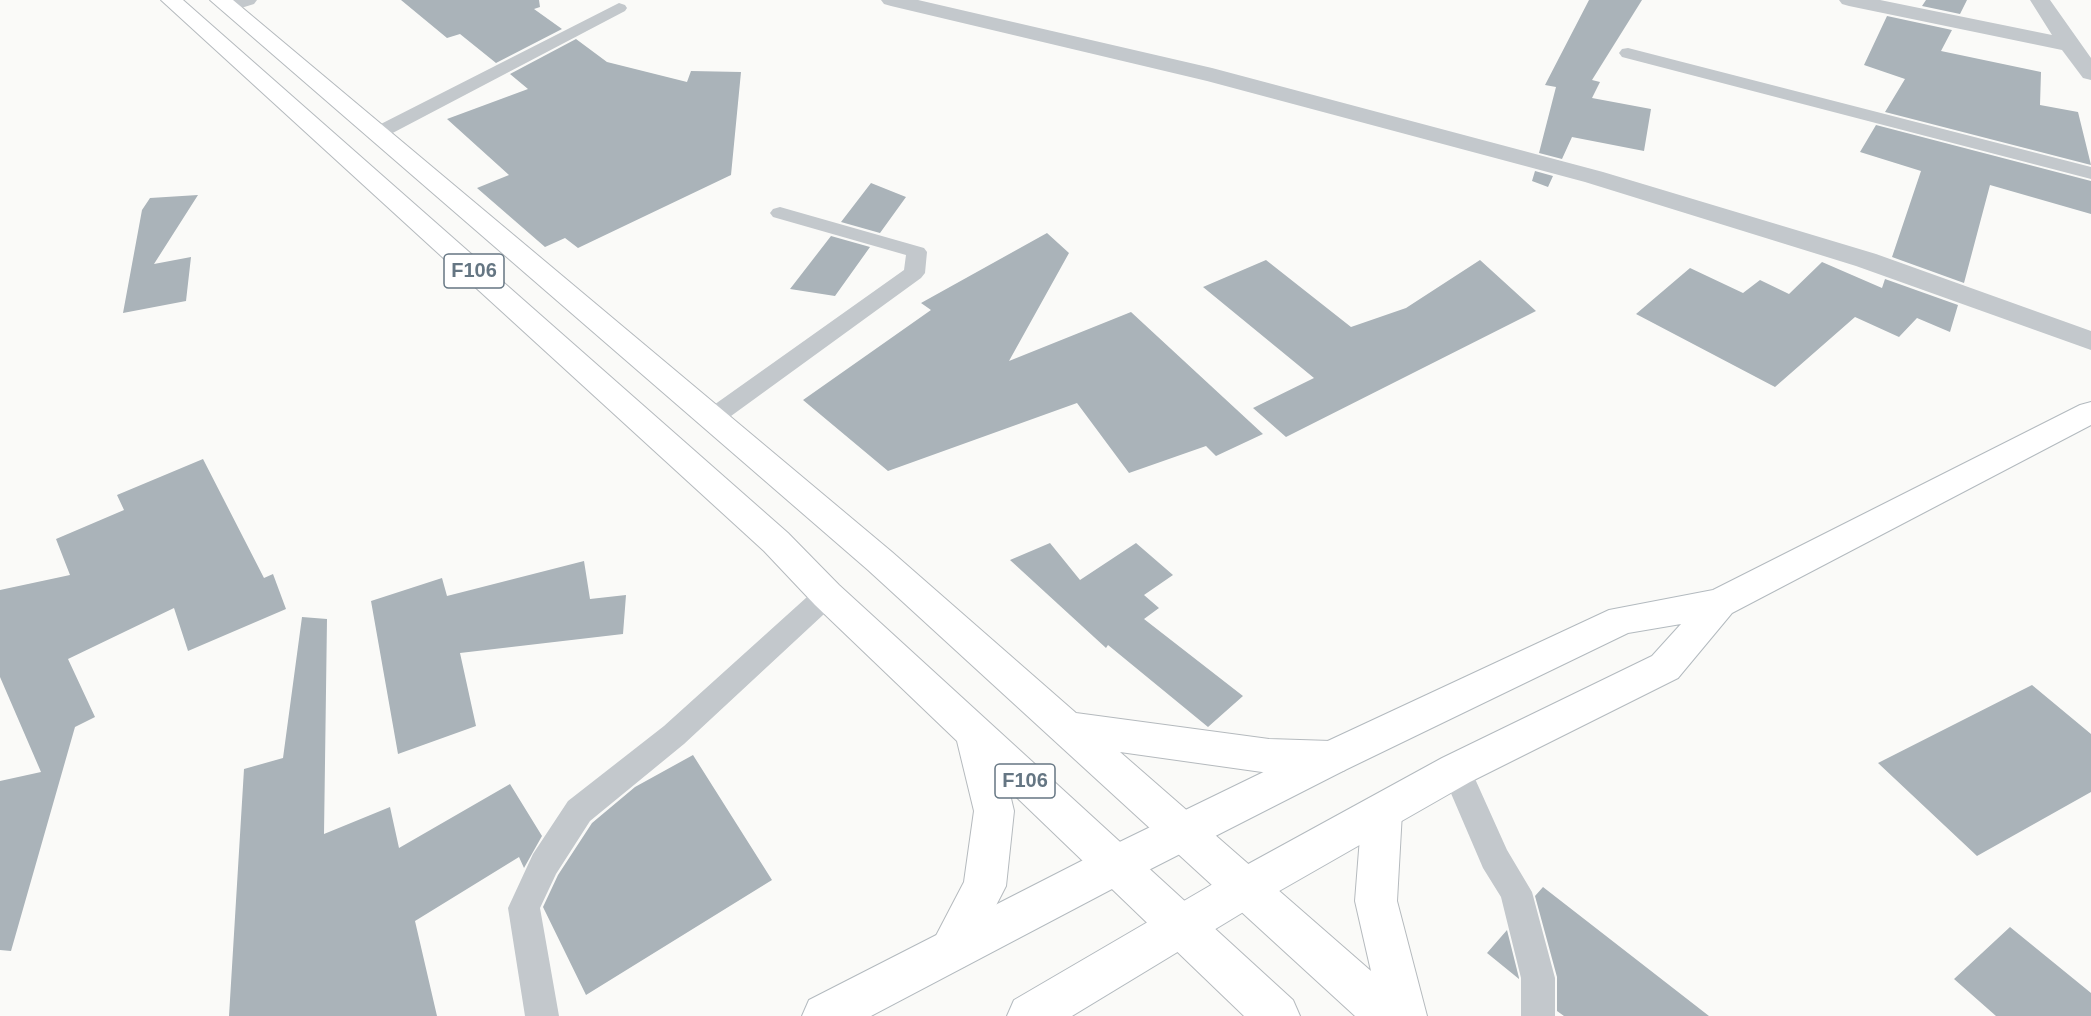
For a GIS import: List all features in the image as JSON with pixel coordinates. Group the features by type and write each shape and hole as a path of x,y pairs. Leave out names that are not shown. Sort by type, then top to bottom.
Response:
{"main road":[{"name":"F106","path":"171,0 776,542 827,595 1277,1016"},
{"name":"F106","path":"231,2 378,133 888,568 1388,1016"},
{"path":"825,1016 1331,758 1622,620 1720,603 2091,412"},
{"path":"1030,1016 1245,888 1456,770 1665,667 1720,603"},
{"path":"1068,728 1269,756 1331,758"},
{"path":"950,951 985,886 994,811 974,732"},
{"path":"1382,812 1376,901 1404,1016"}],"street":[{"path":"891,0 1212,75 1594,177 1866,260 2091,341"},
{"path":"1849,0 2069,45"},
{"path":"2040,0 2069,45 2091,73"}],"lane":[{"path":"378,133 619,8"},
{"path":"1628,53 2091,173"},
{"path":"712,417 914,273 917,252 780,213"},
{"path":"542,1016 524,908 544,864 579,811 674,735 827,595"},
{"path":"1456,770 1477,814 1494,858 1516,892 1538,978 1538,1016"}],"building":[{"path":"401,0 539,0 540,7 534,9 562,29 496,63 460,34 447,38"},
{"path":"1589,0 1642,0 1592,80 1600,82 1592,98 1651,109 1644,151 1572,137 1562,159 1539,153 1556,87 1545,85"},
{"path":"1926,0 1967,0 1960,14 1922,6"},
{"path":"1887,16 1952,30 1941,51 2041,72 2040,105 2078,112 2091,165 1885,112 1905,79 1864,65"},
{"path":"576,39 607,62 687,82 691,71 741,72 731,175 578,248 565,238 545,247 477,188 509,175 447,119 528,89 510,74"},
{"path":"1876,125 2091,181 2091,214 1990,185 1964,283 1892,257 1921,171 1860,152"},
{"path":"1535,171 1553,176 1548,187 1532,181"},
{"path":"871,183 906,197 880,233 841,222"},
{"path":"198,195 154,264 191,257 186,301 123,313 142,210 150,198"},
{"path":"1047,233 1069,253 1009,361 1131,312 1263,434 1216,456 1206,446 1129,473 1077,403 888,471 803,400 931,310 921,303"},
{"path":"831,236 870,247 835,296 790,289"},
{"path":"1266,260 1351,327 1406,308 1480,260 1536,311 1286,437 1253,408 1314,378 1203,287"},
{"path":"1822,262 1882,288 1885,279 1958,305 1950,332 1917,318 1899,337 1855,317 1775,387 1636,314 1690,268 1743,293 1760,280 1789,294"},
{"path":"203,459 264,578 273,574 286,609 188,651 174,608 68,659 95,717 75,727 11,951 0,950 0,781 41,772 0,677 0,590 70,575 56,539 124,510 117,495"},
{"path":"1050,543 1080,580 1136,543 1173,575 1144,595 1159,608 1144,619 1243,696 1208,727 1108,645 1106,648 1010,560"},
{"path":"584,561 590,599 626,595 623,634 460,653 476,726 398,754 371,601 442,578 447,596"},
{"path":"302,617 327,619 324,834 390,807 399,848 510,784 542,836 524,868 519,857 415,921 437,1016 229,1016 244,769 283,758"},
{"path":"2032,685 2091,734 2091,792 1977,856 1878,763"},
{"path":"693,755 772,880 586,995 543,907 558,875 592,823 635,787"},
{"path":"1543,887 1709,1016 1564,1016 1557,1011 1557,977 1535,896"},
{"path":"2010,927 2091,993 2091,1016 1996,1016 1954,979"},
{"path":"1507,930 1519,978 1519,979 1487,953"}]}
